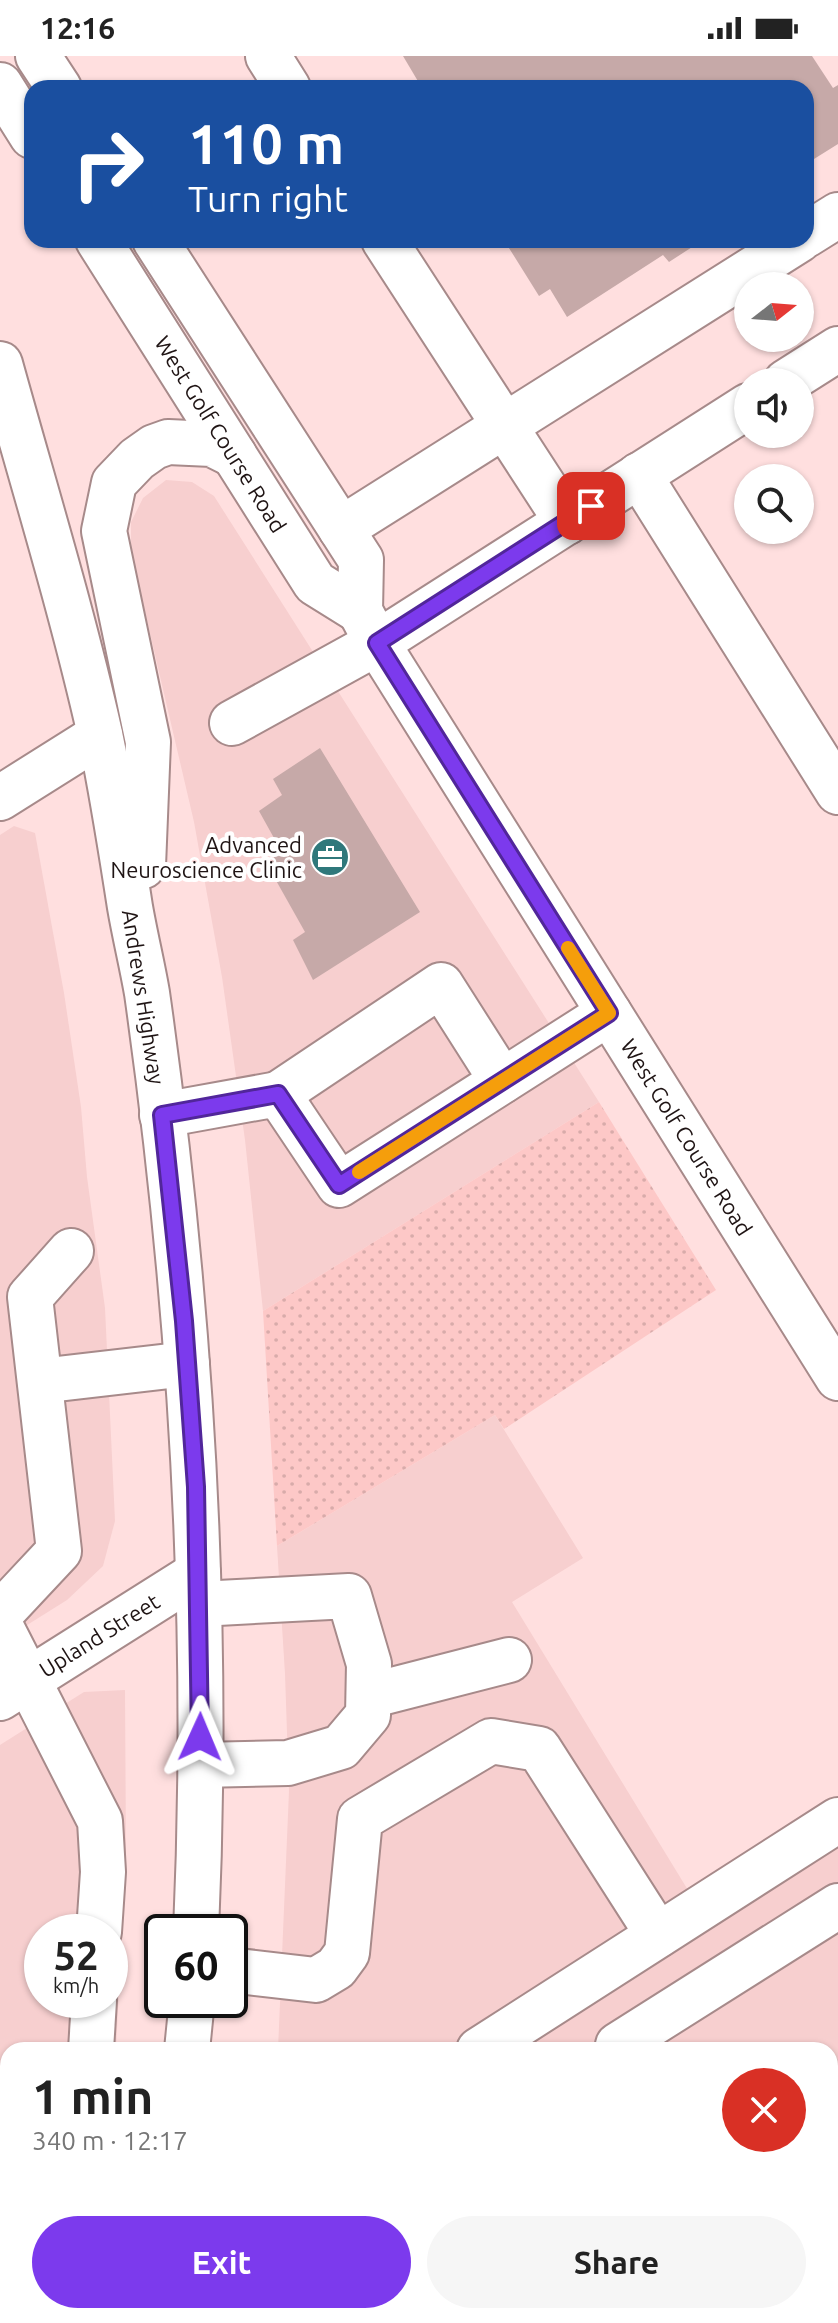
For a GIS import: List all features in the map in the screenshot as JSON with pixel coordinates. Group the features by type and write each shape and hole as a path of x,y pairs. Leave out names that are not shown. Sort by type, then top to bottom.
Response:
{"main road":[{"path":"38,56 54,80"},
{"path":"0,85 24,123"},
{"path":"814,230 838,215"},
{"name":"West Golf Course Road","path":"103,248 315,583 368,627 838,1378"},
{"path":"160,248 361,560 368,627"},
{"path":"389,248 567,522"},
{"path":"341,529 786,248"},
{"path":"808,368 838,349"},
{"name":"Andrews Highway","path":"0,364 81,655 100,735 140,957 162,1115 196,1487 200,1765 196,1914"},
{"path":"232,723 368,627 567,522 734,415"},
{"path":"140,957 148,742 104,531 114,483 137,459 154,447 185,441 212,444 234,455"},
{"path":"639,475 838,792"},
{"path":"0,798 100,735"},
{"path":"162,1115 278,1094 441,985 502,1081"},
{"path":"278,1094 339,1185 609,1013"},
{"path":"0,1614 59,1551 30,1297 71,1251"},
{"path":"40,1381 187,1364"},
{"path":"198,1588 349,1596 369,1664 368,1715 341,1747 288,1763 200,1765"},
{"name":"Upland Street","path":"14,1689 198,1588"},
{"path":"0,1625 14,1689 100,1821 103,1872 100,1914"},
{"path":"369,1696 509,1660"},
{"path":"248,1972 316,1980 336,1968 347,1953 360,1819 491,1741 539,1749 658,1935"},
{"path":"500,2042 658,1935 838,1820"},
{"path":"626,2042 838,1906"},
{"path":"91,2042 93,2018"},
{"path":"188,2042 190,2018"}],"shaded area":[{"path":"166,480 192,482 214,496 599,1102 263,1311 245,1140 222,977 194,822 131,552 131,522 143,498"},
{"path":"14,826 35,833 81,1107 105,1308 115,1521 103,1566 67,1600 0,1642 0,835"},
{"path":"599,1102 716,1290 504,1429 495,1415 277,1546 263,1311"},
{"path":"495,1415 583,1558 512,1602 702,1913 838,1828 838,2042 278,2042 289,1791 277,1546"},
{"path":"125,1690 126,1853 123,1914 24,1914 24,2018 118,2018 116,2042 0,2042 0,1745 84,1692"}],"building":[{"path":"403,56 812,56 833,88 838,85 838,144 814,159 814,80 417,80"},
{"path":"509,248 691,248 669,262 663,255 567,317 550,289 539,296"},
{"name":"Advanced Neuroscience Clinic","path":"320,748 420,912 313,980 293,940 305,932 269,868 279,847 259,811 282,795 273,779"}],"slow traffic":[{"path":"359,1172 609,1013 568,948"}],"place":[{"name":"Advanced Neuroscience Clinic","path":"330,857"}],"route":[{"path":"200,1737 196,1487 184,1321 162,1115 278,1094 339,1185 609,1013 377,643 591,506"}]}
